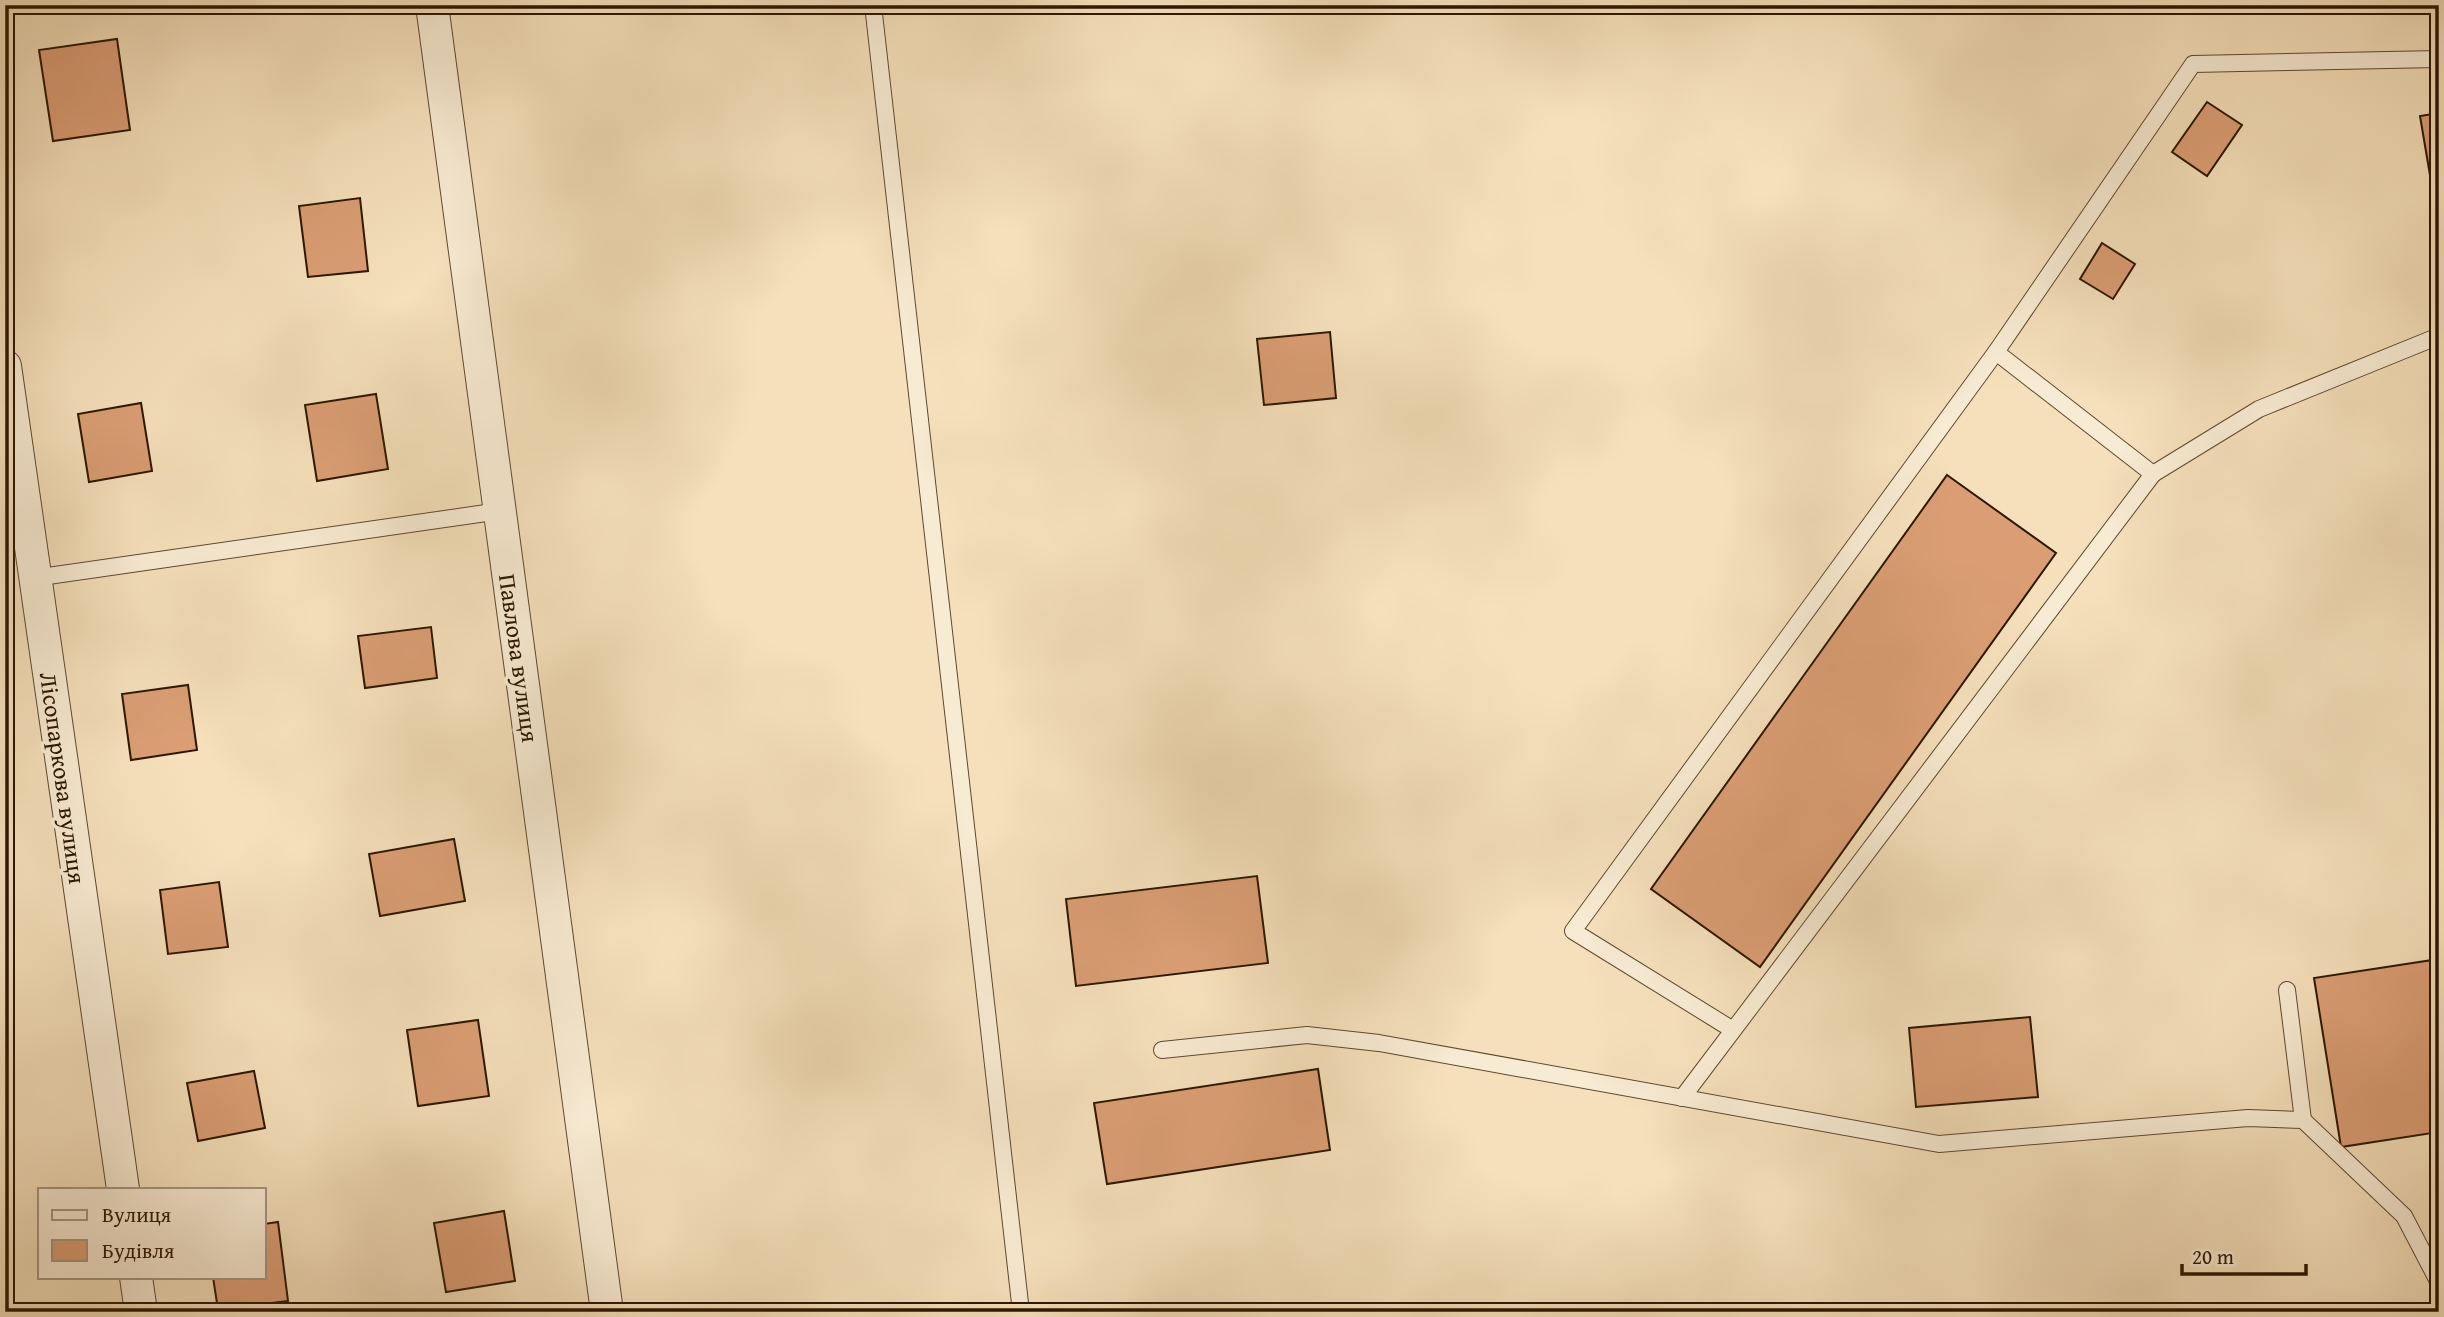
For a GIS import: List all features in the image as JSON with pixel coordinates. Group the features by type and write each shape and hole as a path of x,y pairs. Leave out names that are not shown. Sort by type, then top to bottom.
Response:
{"street":[{"name":"Павлова вулиця","path":"432,5 607,1312"},
{"name":"Лісопаркова вулиця","path":"5,366 123,1188"},
{"path":"136,1278 141,1312"}],"lane":[{"path":"873,5 1021,1312"},
{"path":"1733,1030 1573,931 1996,352 2193,64 2439,59"},
{"path":"1682,1098 2153,474 2259,409 2439,335"},
{"path":"1996,352 2153,474"},
{"path":"34,578 500,511"},
{"path":"2287,990 2303,1120 2404,1216 2439,1283"},
{"path":"1163,1050 1307,1035 1380,1043 1939,1144 2248,1118 2303,1120"}],"building":[{"path":"117,39 130,130 53,141 39,50"},
{"path":"2207,102 2242,125 2207,176 2172,152"},
{"path":"2439,113 2439,192 2433,193 2420,116"},
{"path":"360,198 368,271 308,277 299,206"},
{"path":"2102,243 2135,264 2113,299 2080,279"},
{"path":"1330,332 1336,398 1264,405 1257,339"},
{"path":"376,394 388,469 317,481 305,405"},
{"path":"141,403 152,471 89,482 78,414"},
{"path":"1947,475 2056,553 1760,967 1651,889"},
{"path":"431,627 437,678 365,688 358,636"},
{"path":"188,685 197,750 131,760 122,694"},
{"path":"454,839 465,901 380,916 369,854"},
{"path":"1257,876 1268,963 1076,986 1066,899"},
{"path":"219,882 228,947 168,954 160,890"},
{"path":"2439,959 2439,1132 2341,1147 2314,978"},
{"path":"2030,1017 2038,1097 1916,1107 1909,1028"},
{"path":"478,1020 489,1096 418,1106 407,1030"},
{"path":"1318,1069 1330,1150 1107,1184 1094,1103"},
{"path":"254,1071 265,1128 198,1141 187,1083"},
{"path":"504,1211 515,1281 446,1292 434,1223"},
{"path":"278,1222 288,1301 218,1310 213,1278 266,1278 266,1224"}]}
